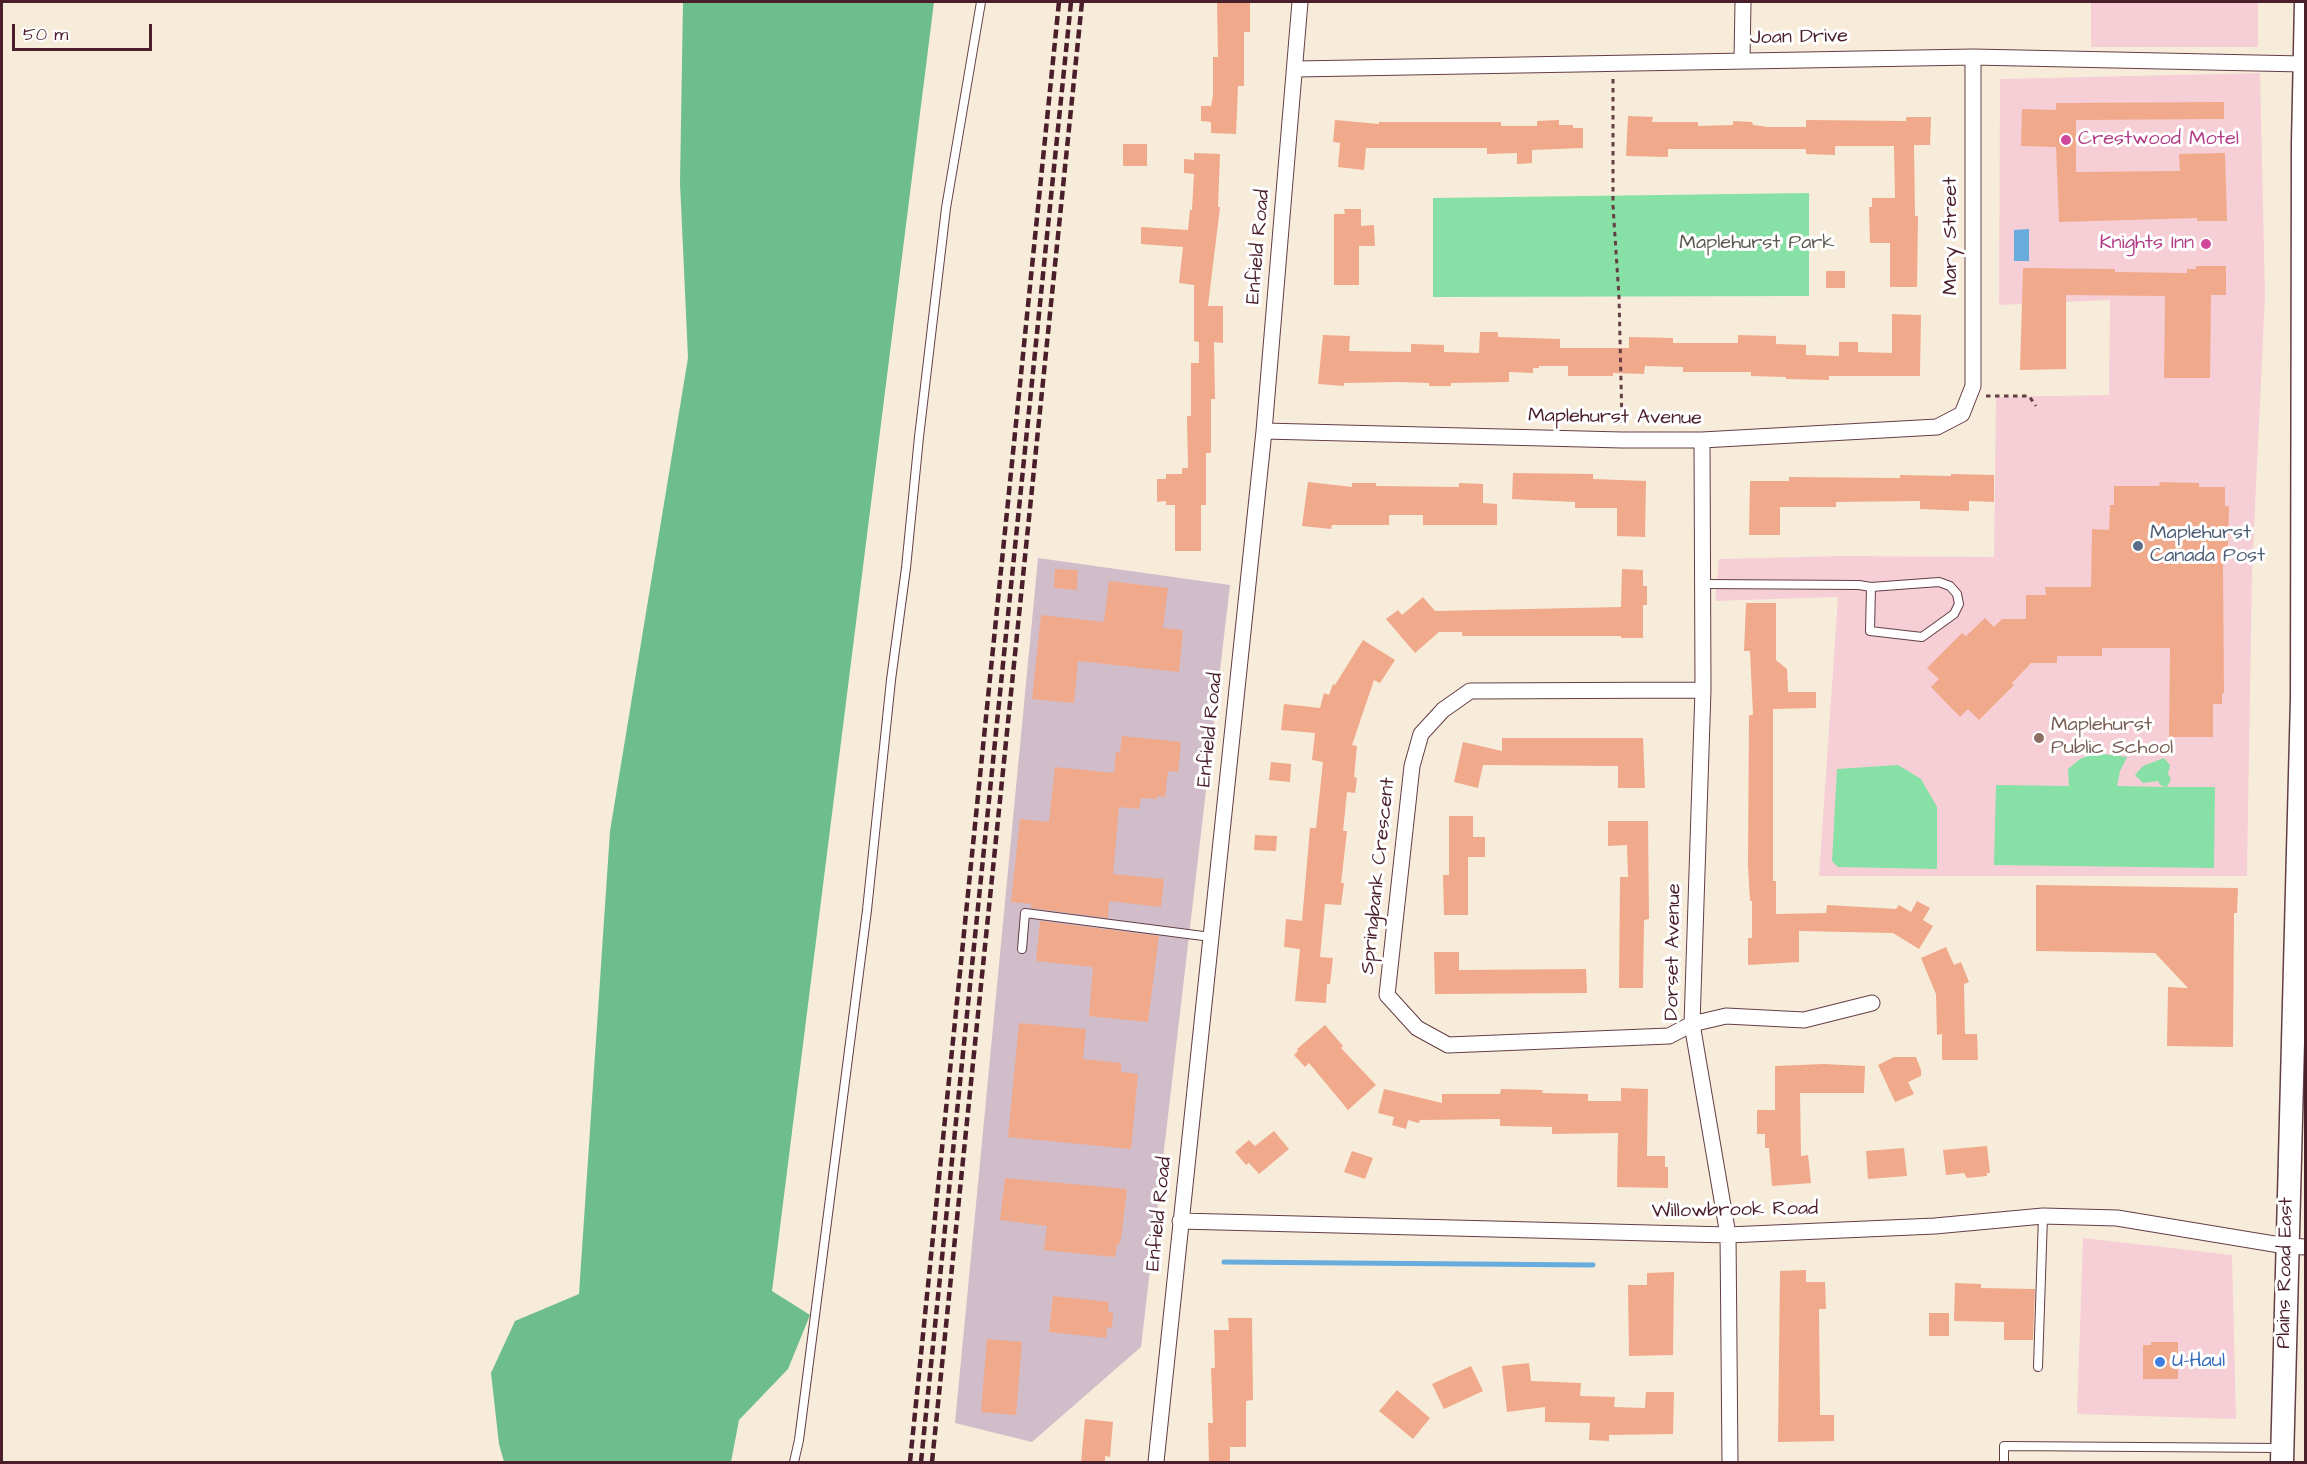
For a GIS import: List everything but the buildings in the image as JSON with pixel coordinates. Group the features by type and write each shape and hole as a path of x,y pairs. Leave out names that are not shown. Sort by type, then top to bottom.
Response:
{"main road":[{"name":"Plains Road East","path":"2282,1455 2296,1246 2306,3"}],"street":[{"name":"Enfield Road","path":"1156,1462 1264,431 1300,2"},
{"path":"1742,60 1743,2"},
{"name":"Joan Drive","path":"1296,69 1973,57 2304,64"},
{"name":"Mary Street","path":"1962,414 1973,386 1973,57"},
{"name":"Maplehurst Avenue","path":"1264,431 1702,440 1937,427 1962,414"},
{"name":"Dorset Avenue","path":"1702,440 1703,690 1692,1024 1728,1235 1730,1462"},
{"name":"Springbank Crescent","path":"1703,690 1470,691 1443,710 1421,734 1412,766 1388,994 1417,1028 1448,1045 1669,1036 1692,1024 1726,1016 1804,1020 1872,1003"},
{"name":"Willowbrook Road","path":"1180,1221 1728,1235 1935,1226 2043,1216 2117,1218 2296,1246"}],"lane":[{"path":"794,1462 802,1417 867,910 891,680 906,568 946,208 981,2"},
{"path":"1702,584 1871,587 1939,582 1950,586 1957,594 1959,604 1953,614 1922,638 1870,631 1871,587"},
{"path":"1022,949 1025,913 1211,937"},
{"path":"2038,1367 2043,1216"},
{"path":"2004,1462 2004,1446 2282,1455"}],"path":[{"path":"1612,65 1613,206 1619,297 1622,440"},
{"path":"1970,396 2029,396 2036,406"}],"shaded area":[{"path":"2091,2 2258,2 2258,47 2091,47"},
{"path":"2260,73 2265,296 2252,572 2247,876 1819,876 1838,597 1715,601 1719,559 1840,556 1994,557 1996,397 2109,395 2110,300 1999,305 2000,79"},
{"path":"1038,558 1230,585 1141,1347 1032,1442 955,1423"},
{"path":"2083,1238 2232,1255 2236,1419 2077,1414"}],"green space":[{"path":"683,2 934,2 772,1291 810,1315 788,1369 739,1420 731,1462 504,1462 499,1444 491,1373 515,1321 579,1294 610,831 688,358 680,183"},
{"name":"Maplehurst Park","path":"1809,193 1809,296 1433,297 1433,198"},
{"path":"2096,753 2127,757 2120,771 2117,786 2166,787 2160,785 2158,781 2143,783 2135,775 2143,766 2164,758 2170,765 2168,774 2171,779 2167,787 2215,787 2214,868 1994,865 1996,785 2069,786 2068,769 2080,759"},
{"path":"1898,765 1921,779 1937,807 1937,869 1838,867 1832,861 1837,769"}],"water":[{"path":"2029,229 2029,261 2014,261 2014,230"}],"waterway":[{"path":"1224,1262 1593,1265"}],"railway":[{"path":"910,1462 1059,2"},
{"path":"921,1462 1071,2"},
{"path":"932,1462 1082,2"}],"place":[{"name":"Crestwood Motel","path":"2066,140"},
{"name":"Knights Inn","path":"2206,244"},
{"name":"Maplehurst Canada Post","path":"2138,546"},
{"name":"Maplehurst Public School","path":"2039,738"},
{"name":"U-Haul","path":"2160,1362"}]}
